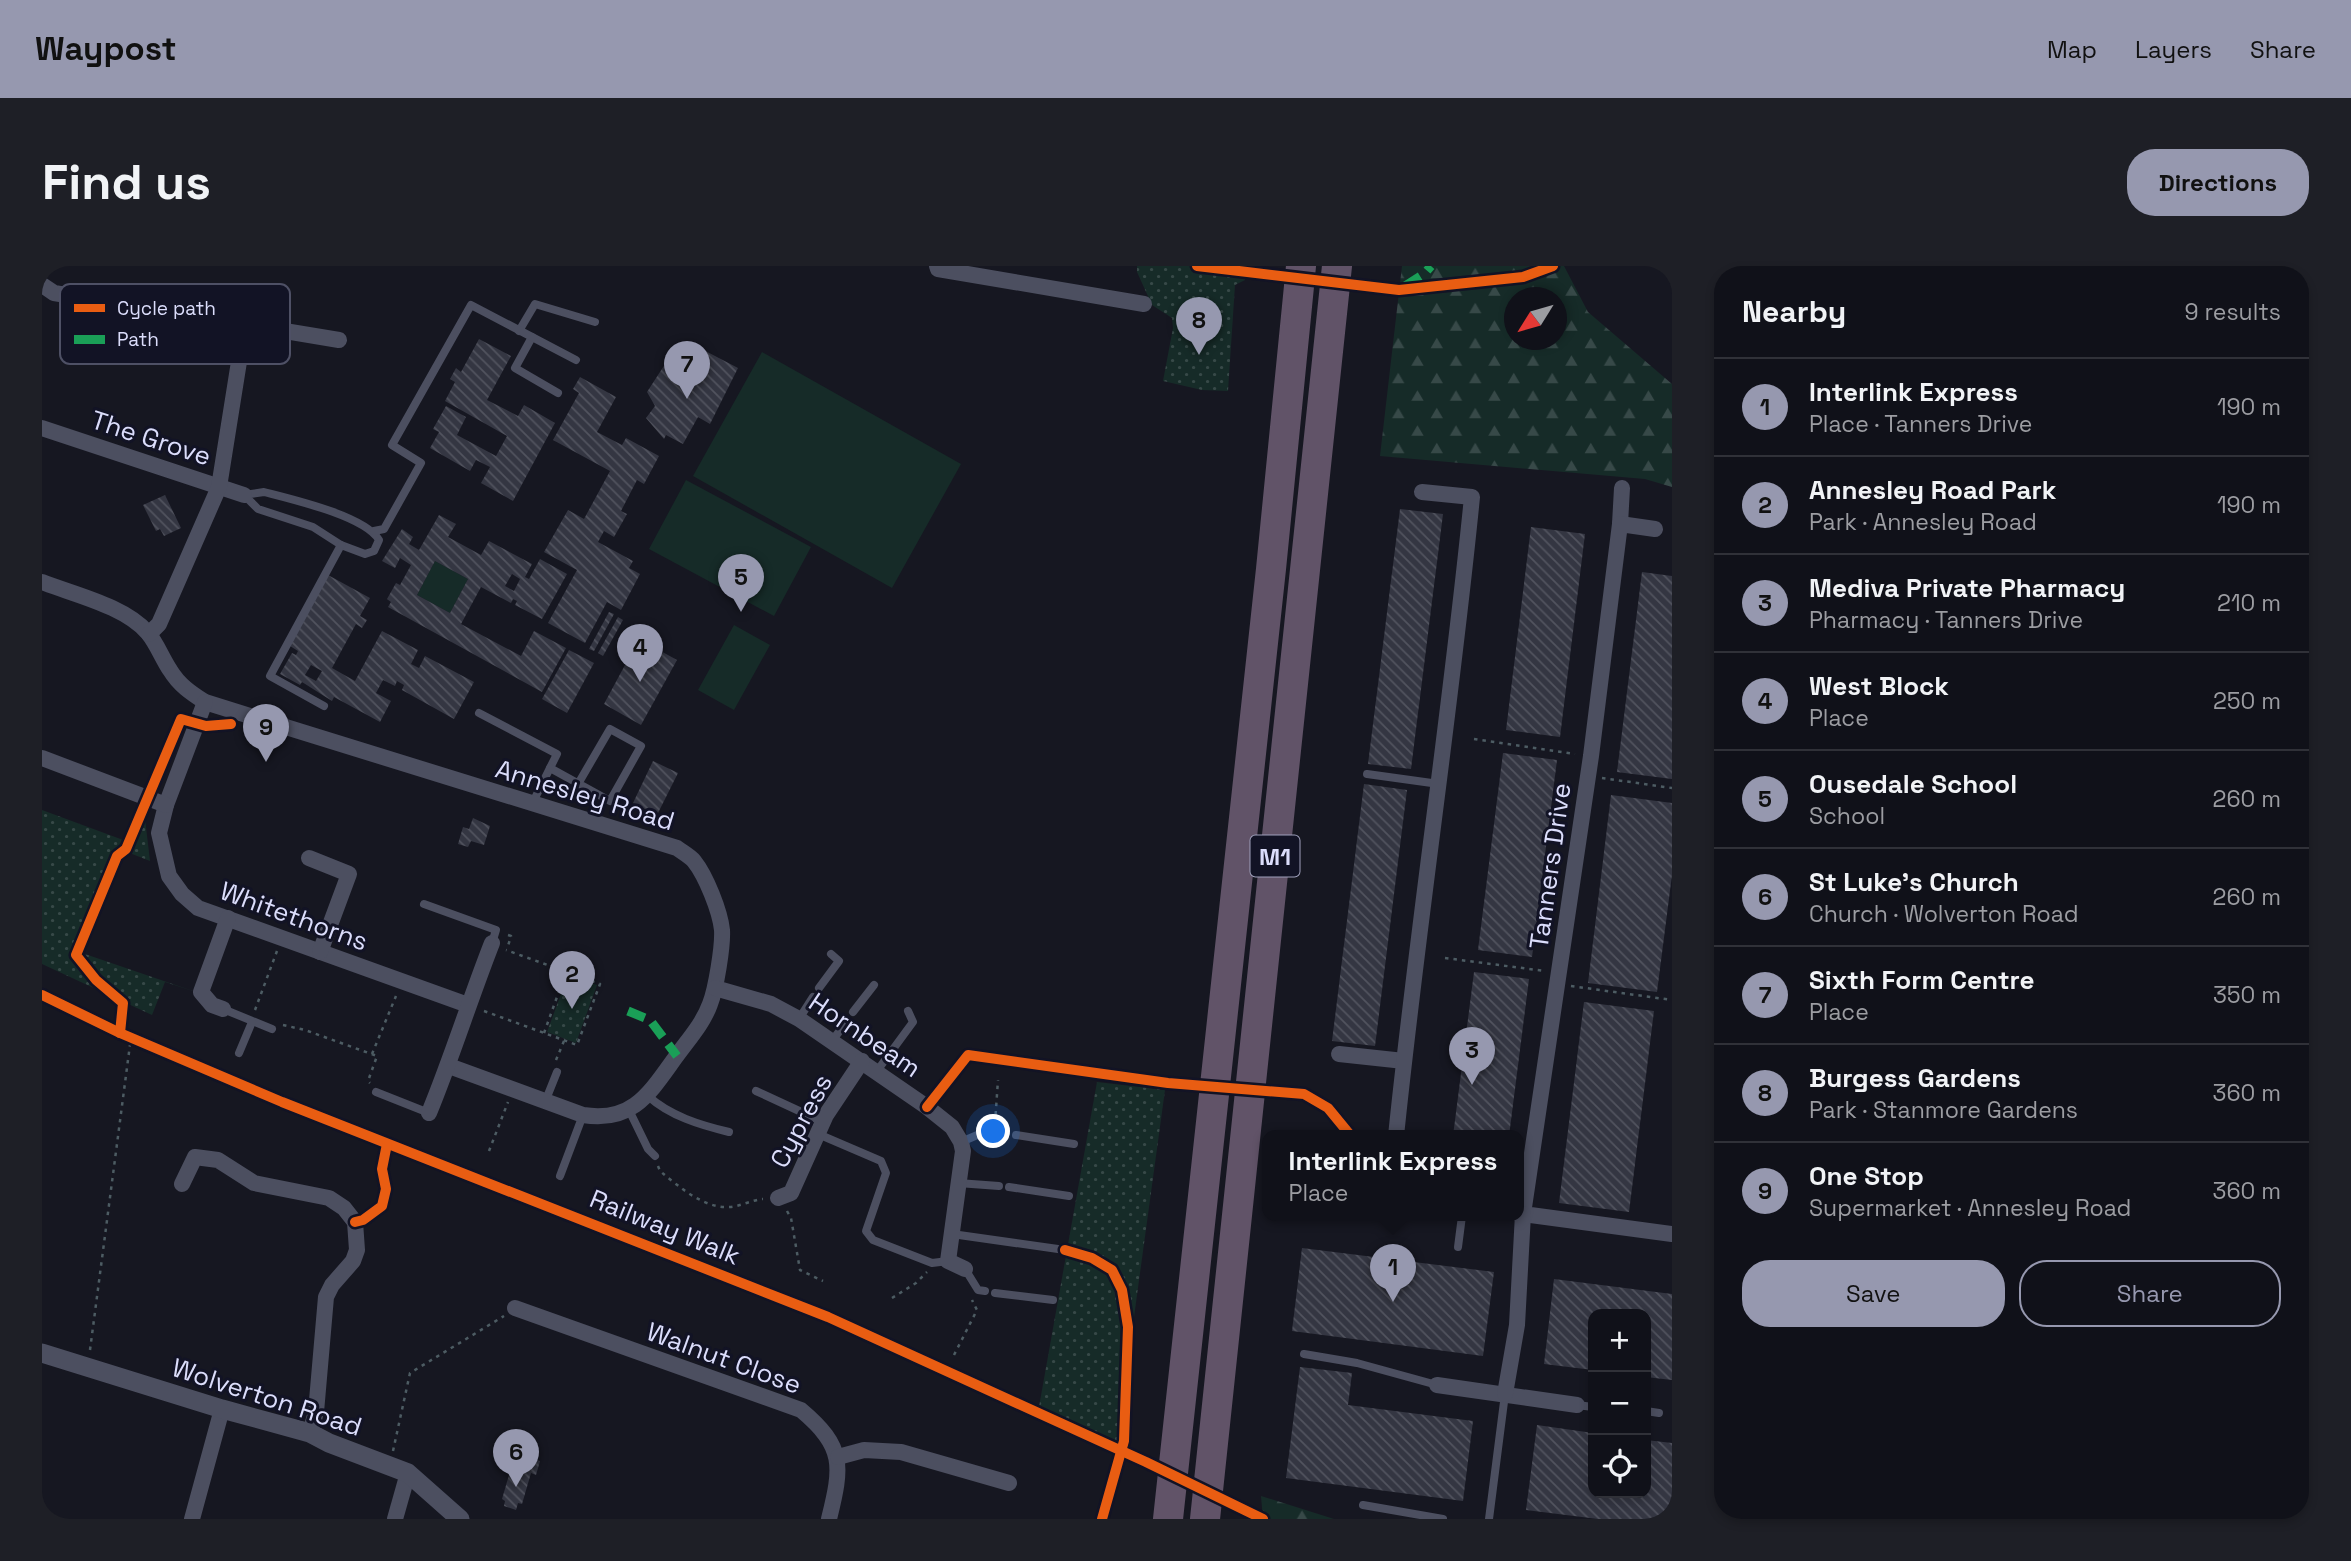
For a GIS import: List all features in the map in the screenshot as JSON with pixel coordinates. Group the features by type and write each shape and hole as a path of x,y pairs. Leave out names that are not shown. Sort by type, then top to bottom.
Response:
{"highway":[{"name":"M1","path":"1169,1512 1301,266"},
{"name":"M1","path":"1205,1519 1337,266"}],"street":[{"path":"937,266 938,269 1144,303"},
{"path":"42,285 60,294"},
{"path":"290,332 340,340"},
{"path":"149,634 159,624 219,486 239,364"},
{"name":"The Grove","path":"42,428 244,495"},
{"name":"Tanners Drive","path":"1524,1195 1591,756 1620,524 1622,488"},
{"path":"1397,1130 1472,497 1422,492"},
{"path":"1620,524 1655,529"},
{"name":"Annesley Road","path":"42,582 118,611 136,621 149,634 171,673 186,690 205,702 677,848 694,860 709,887 722,931 715,988 710,1007 648,1096 629,1110 603,1119 545,1102 449,1066"},
{"name":"Whitethorns","path":"205,702 166,805 159,833 169,876 182,894 198,908 468,1005"},
{"path":"42,758 166,805"},
{"path":"309,858 349,874 320,952"},
{"path":"223,1009 212,1004 201,992 228,918"},
{"path":"429,1113 449,1066 468,1005 499,946"},
{"name":"Hornbeam","path":"715,988 771,1004 799,1018 952,1126 961,1142"},
{"path":"1339,1054 1404,1061"},
{"name":"Cypress","path":"778,1198 791,1193 820,1128 862,1061"},
{"path":"961,1142 952,1234 940,1262 968,1273"},
{"path":"182,1184 195,1157 218,1160 254,1183 329,1198 344,1208 355,1223 357,1250 353,1261 332,1285 326,1297 316,1412 310,1433"},
{"path":"1524,1214 1672,1234"},
{"name":"Tanners Drive","path":"1505,1394 1517,1325 1521,1221"},
{"name":"Walnut Close","path":"515,1308 801,1410 821,1427 832,1441 838,1457"},
{"name":"Wolverton Road","path":"42,1353 222,1409 310,1433 408,1474 460,1519"},
{"path":"1437,1385 1585,1406"},
{"path":"191,1519 222,1409"},
{"path":"829,1519 836,1490 838,1457 864,1450 901,1452 977,1483 1009,1483"},
{"path":"396,1519 408,1474"}],"lane":[{"path":"519,331 536,304 595,322"},
{"path":"244,495 264,492 323,508 374,531 384,529 421,463 392,445 471,305 576,360"},
{"path":"532,337 515,368 558,393"},
{"path":"244,495 258,509 313,527 341,545 365,554 374,551 379,540 374,531"},
{"path":"324,706 270,676 341,545"},
{"path":"479,713 557,754 532,804"},
{"path":"550,768 578,784 610,802 641,746 610,729 578,784"},
{"path":"1367,774 1439,784"},
{"path":"424,904 496,930 499,946"},
{"path":"819,988 839,961 831,954"},
{"path":"853,1013 874,985"},
{"path":"799,1018 813,997"},
{"path":"223,1009 252,1021 275,1026"},
{"path":"877,1072 913,1022 908,1011"},
{"path":"239,1053 252,1021"},
{"path":"832,1041 847,1021"},
{"path":"545,1102 557,1072"},
{"path":"756,1091 881,1161 886,1173 866,1231 873,1240 940,1262"},
{"path":"376,1093 429,1113"},
{"path":"648,1096 660,1107 701,1125 729,1132"},
{"path":"629,1110 648,1149 655,1156"},
{"path":"560,1176 583,1115"},
{"path":"961,1142 982,1133 1006,1133"},
{"path":"1016,1135 1074,1144"},
{"path":"958,1183 999,1185"},
{"path":"1009,1187 1069,1196"},
{"path":"1458,1247 1461,1221"},
{"path":"952,1234 1065,1250"},
{"path":"968,1273 978,1290 985,1291"},
{"path":"995,1293 1053,1300"},
{"path":"1304,1354 1357,1363 1437,1385"},
{"name":"Tanners Drive","path":"1489,1519 1505,1394"},
{"path":"1651,1412 1659,1413"},
{"path":"1363,1504 1443,1519"}],"path":[{"path":"1474,740 1591,756"},
{"path":"1588,776 1672,788"},
{"path":"252,1021 281,938"},
{"path":"484,1011 578,1045 600,984 499,946"},
{"path":"1446,958 1672,1000"},
{"path":"544,1033 566,972"},
{"path":"372,1054 401,981"},
{"path":"275,1026 306,1030 377,1056 368,1081 376,1093"},
{"path":"95,1357 89,1353 125,1035 142,1042"},
{"path":"557,1072 555,1063 564,1041"},
{"path":"994,1133 998,1080"},
{"path":"489,1151 513,1089"},
{"path":"655,1156 660,1171 681,1189 707,1202 728,1207 778,1198 791,1218 800,1270 823,1281"},
{"path":"892,1298 916,1283 940,1262"},
{"path":"954,1355 977,1310 966,1289 968,1273"},
{"path":"389,1465 410,1373 515,1308"}],"green space":[{"path":"1137,266 1245,266 1245,280 1235,285 1228,391 1202,390 1163,381 1173,328 1172,318 1152,305 1137,272"},
{"path":"1402,266 1564,266 1588,312 1672,384 1672,487 1645,479 1380,456"},
{"path":"762,352 961,464 892,588 693,476"},
{"path":"686,480 811,547 774,616 649,549"},
{"path":"435,561 468,579 450,613 417,595"},
{"path":"734,625 770,645 734,710 698,690"},
{"path":"42,810 134,844 145,819 150,861 122,850 82,953 196,992 165,982 152,1015 42,964"},
{"path":"568,975 597,985 576,1043 547,1032"},
{"path":"1097,1082 1165,1090 1115,1456 1037,1418"},
{"path":"1261,1496 1334,1519 1263,1519"}],"building":[{"path":"479,339 511,356 487,400 518,416 524,405 555,423 513,501 481,483 490,467 476,460 470,471 430,448 439,432 433,429 446,406 466,417 457,435 496,456 507,436 445,401 455,382 450,379 456,368 461,372"},
{"path":"694,345 738,368 710,424 698,417 683,444 666,435 664,439 646,418 655,406 647,392 669,358 683,360"},
{"path":"580,377 616,397 597,432 622,445 626,438 659,456 644,484 637,480 621,511 627,514 614,537 604,531 598,542 633,561 629,568 640,574 621,610 607,602 585,643 548,623 577,570 544,552 568,510 584,519 610,471 553,440 579,393 573,389"},
{"path":"165,495 181,528 164,536 160,529 156,531 143,505"},
{"path":"1400,509 1443,514 1411,769 1368,764"},
{"path":"439,515 456,524 448,537 481,555 489,541 532,564 525,577 529,579 540,559 567,574 542,619 515,605 517,601 513,599 511,603 481,587 461,624 521,656 534,631 566,648 542,692 388,607 391,602 387,599 396,583 400,585 411,565 400,558 395,568 382,561 402,529 413,537 409,544 419,550","holes":["435,561 468,579 450,613 417,595","512,574 520,579 514,591 505,586"]},
{"path":"1531,527 1585,534 1560,737 1506,730"},
{"path":"1642,572 1672,576 1672,779 1617,772"},
{"path":"328,575 370,598 360,616 367,620 362,628 356,624 332,668 355,681 382,631 418,650 411,664 419,668 425,656 474,682 454,719 402,690 404,685 397,681 395,686 383,680 376,693 391,701 380,722 334,697 332,701 302,682 300,685 280,674 292,653 296,655 298,651 290,646","holes":["311,665 322,671 316,681 305,675"]},
{"path":"609,612 614,614 594,651 589,649"},
{"path":"618,617 623,620 603,656 598,653"},
{"path":"639,639 677,660 641,725 604,704"},
{"path":"569,650 594,663 567,713 542,699"},
{"path":"1503,753 1557,760 1532,957 1478,950"},
{"path":"653,761 678,773 657,815 633,803"},
{"path":"1364,784 1407,790 1375,1046 1332,1041"},
{"path":"1611,795 1672,803 1672,875 1657,992 1588,983"},
{"path":"473,818 490,826 484,845 471,841 468,847 458,844 463,827 469,829"},
{"path":"1474,972 1529,979 1510,1130 1454,1130"},
{"path":"1584,1002 1654,1011 1629,1212 1559,1203"},
{"path":"1302,1248 1494,1272 1483,1356 1292,1331"},
{"path":"1554,1279 1672,1294 1672,1380 1651,1378 1651,1309 1588,1309 1588,1369 1544,1364"},
{"path":"1300,1367 1352,1373 1348,1405 1473,1421 1463,1501 1286,1478"},
{"path":"1537,1425 1588,1432 1588,1498 1651,1498 1651,1441 1672,1443 1672,1519 1598,1519 1526,1510"},
{"path":"512,1452 540,1461 536,1475 531,1473 522,1504 518,1503 516,1510 504,1506 505,1501 502,1499 511,1468 507,1467"}],"marked path":[{"path":"1405,286 1431,266"},
{"path":"628,1011 650,1020 677,1056"}],"cycle path":[{"path":"1197,266 1399,290 1523,277 1553,266"},
{"path":"120,1033 123,1003 96,980 76,955 117,856 126,849 181,719 206,726 231,724"},
{"name":"Railway Walk","path":"42,995 120,1033 282,1102 828,1317 1146,1462 1263,1519"},
{"path":"927,1107 968,1055 1168,1083 1304,1094 1328,1108 1346,1130"},
{"path":"355,1222 363,1220 382,1206 386,1189 382,1169 387,1144"},
{"path":"1065,1250 1092,1258 1112,1270 1122,1290 1128,1327 1124,1441 1102,1519"}],"place":[{"name":"Burgess Gardens","path":"1199,355"},
{"name":"Sixth Form Centre","path":"687,399"},
{"name":"Ousedale School","path":"741,612"},
{"name":"West Block","path":"640,682"},
{"name":"One Stop","path":"266,762"},
{"name":"Annesley Road Park","path":"572,1009"},
{"name":"Mediva Private Pharmacy","path":"1472,1085"},
{"name":"Interlink Express","path":"1393,1302"},
{"name":"St Luke's Church","path":"516,1487"}]}
